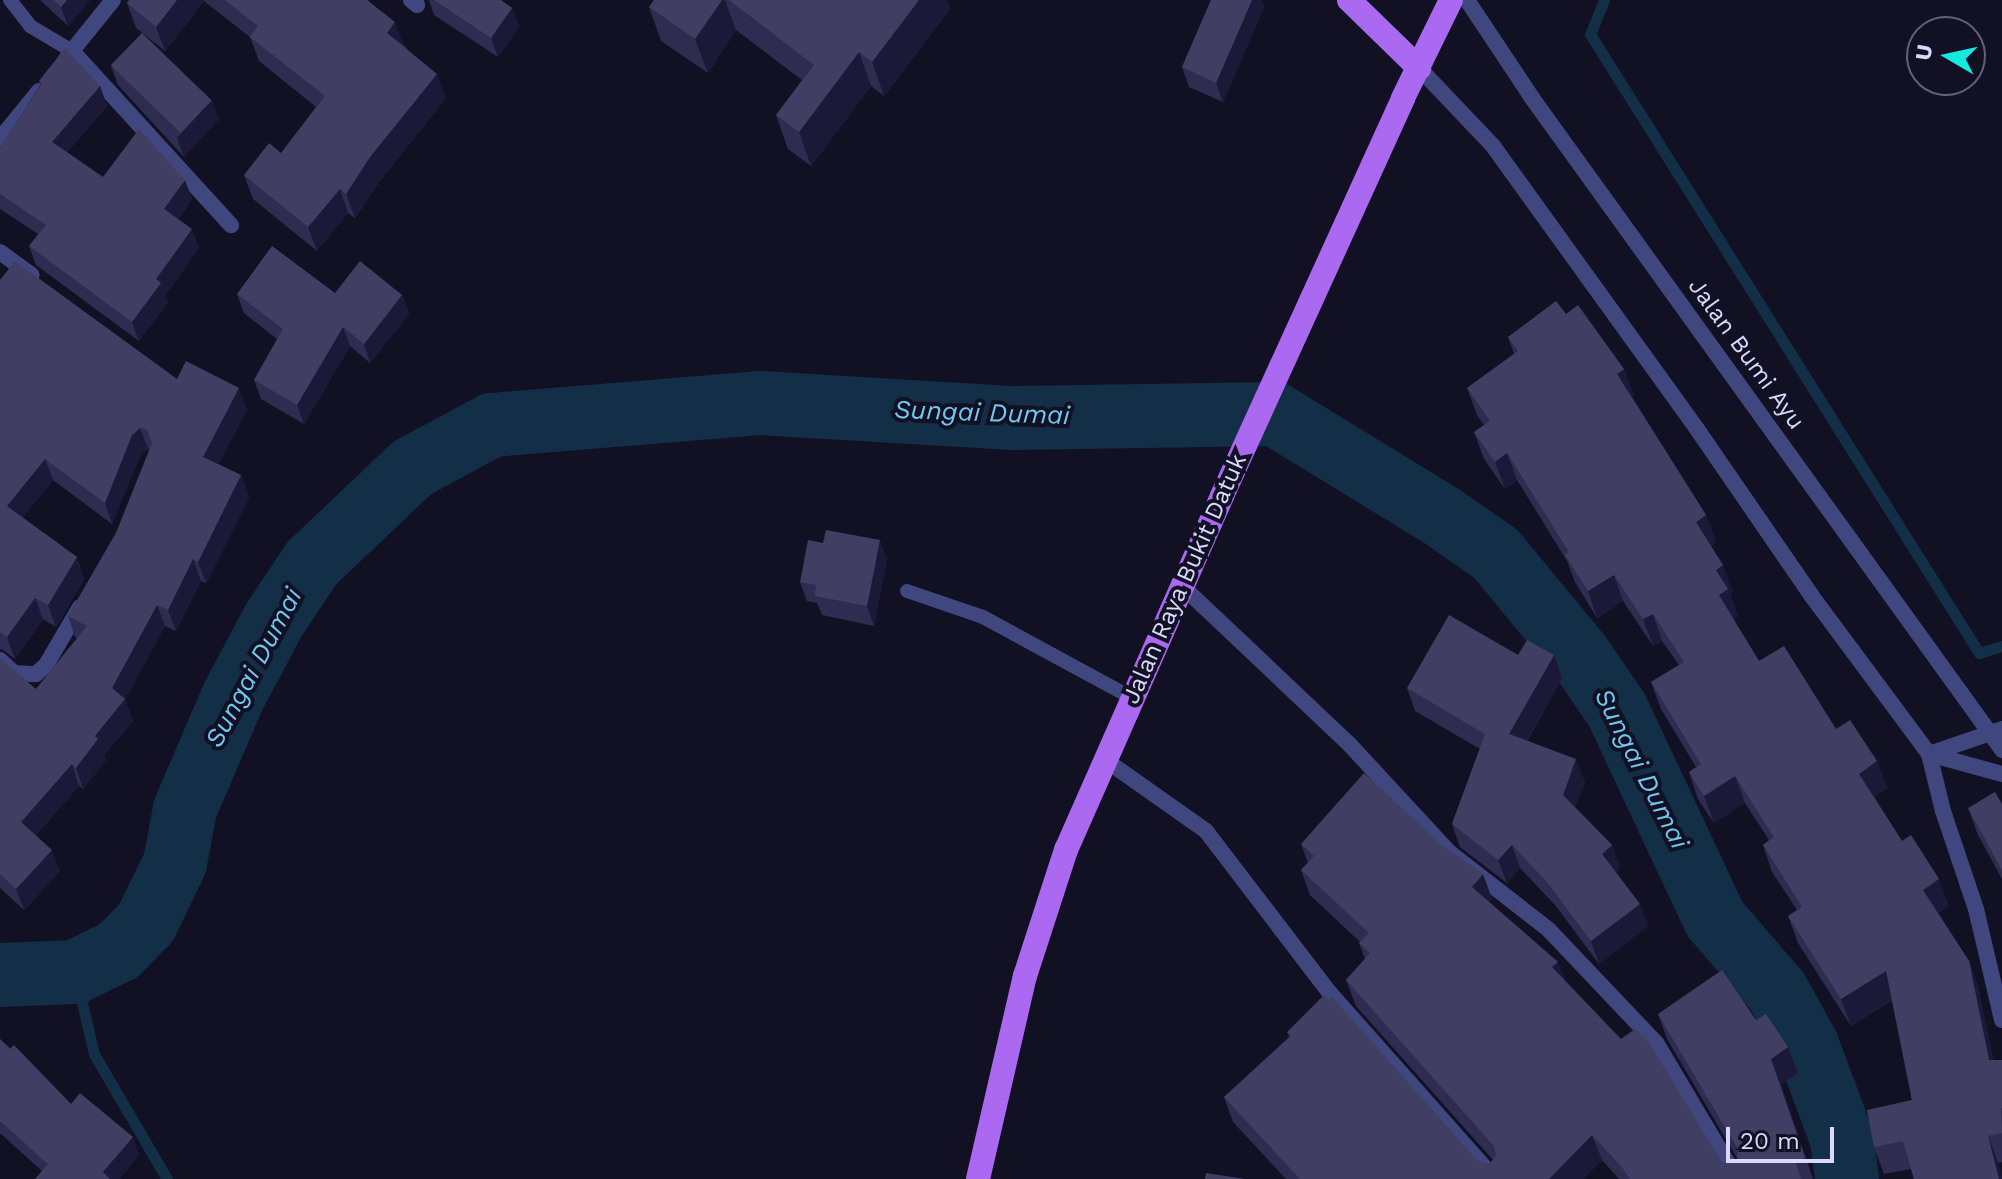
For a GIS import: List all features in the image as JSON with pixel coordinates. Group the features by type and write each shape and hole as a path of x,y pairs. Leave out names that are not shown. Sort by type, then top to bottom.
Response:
{"main road":[{"path":"1349,0 1419,68"},
{"name":"Jalan Raya Bukit Datuk","path":"985,1176 1025,976 1066,850 1222,496 1451,0"}],"street":[{"path":"0,139 113,0"},
{"name":"Jalan Bumi Ayu","path":"1467,0 1542,111 1996,731 2002,750"},
{"path":"72,51 231,225"},
{"path":"1419,68 1493,146 1697,429 1811,595 1929,754 1943,811 1976,909 2002,1020"},
{"path":"0,252 51,290"},
{"path":"1182,586 1350,745 1449,852 1548,929 1657,1044 1737,1179"},
{"path":"0,660 14,673 36,674 46,665 91,588"},
{"path":"1929,754 1996,731"},
{"path":"1929,754 2002,774"},
{"path":"1104,759 1206,831 1329,992 1495,1179"}],"lane":[{"path":"10,0 30,26 72,51"},
{"path":"907,591 983,617 1132,698"}],"building":[{"path":"54,0 67,0 61,7"},
{"path":"129,0 177,0 156,27 127,3"},
{"path":"225,0 367,0 395,22 387,33 437,74 370,157 346,194 340,189 308,227 244,175 269,143 281,153 325,96 250,37 258,26"},
{"path":"434,0 501,0 512,8 491,38"},
{"path":"654,0 722,0 695,39 649,7"},
{"path":"729,0 919,0 872,62 859,52 799,132 776,115 814,65"},
{"path":"1211,0 1252,0 1216,83 1182,67"},
{"path":"142,33 212,100 181,133 111,65"},
{"path":"65,48 100,86 52,142 103,177 139,129 185,180 164,209 192,229 156,279 161,283 132,322 29,246 46,225 0,194 0,148 42,83 39,81"},
{"path":"272,246 335,293 360,261 402,295 364,344 343,327 297,405 254,380 283,329 237,294"},
{"path":"15,261 177,379 186,361 239,388 203,457 241,475 198,562 193,559 168,610 157,605 112,688 125,699 95,736 98,739 76,768 72,764 21,822 52,850 16,889 0,874 0,659 36,689 87,626 68,616 116,533 152,443 147,429 140,428 132,435 105,503 45,459 7,506 77,557 48,605 35,598 7,637 0,632 0,280"},
{"path":"1556,301 1566,314 1578,305 1624,369 1617,374 1706,515 1696,522 1723,565 1716,570 1728,589 1719,595 1759,661 1784,646 1836,729 1850,720 1877,761 1859,774 1902,841 1911,835 1939,879 1923,890 1969,961 1989,1060 2002,1060 2002,1133 1988,1136 1999,1179 1914,1179 1903,1141 1874,1147 1867,1110 1912,1100 1886,971 1841,999 1788,916 1802,907 1763,845 1774,837 1735,776 1704,796 1689,772 1701,764 1651,682 1684,662 1653,614 1643,619 1614,575 1588,591 1565,555 1569,552 1507,453 1495,462 1474,432 1490,421 1467,388 1518,351 1508,337"},
{"path":"826,530 880,540 867,606 815,596 816,585 800,582 808,540 823,543"},
{"path":"1449,615 1518,655 1527,640 1554,655 1509,734 1576,759 1563,795 1612,845 1602,854 1640,904 1591,941 1547,882 1512,845 1498,860 1452,824 1485,734 1407,688"},
{"path":"1364,773 1442,845 1483,874 1472,887 1558,962 1552,967 1621,1039 1635,1029 1648,1041 1723,1164 1737,1160 1738,1149 1658,1014 1722,970 1756,1020 1766,1014 1788,1047 1771,1059 1805,1158 1795,1161 1801,1179 1630,1179 1592,1135 1549,1179 1300,1179 1224,1097 1291,1036 1287,1032 1324,995 1329,1000 1332,997 1478,1161 1489,1164 1496,1156 1494,1146 1346,980 1370,953 1359,943 1369,933 1301,870 1314,856 1301,844"},
{"path":"1995,792 2002,804 2002,870 1968,808"},
{"path":"0,1039 10,1049 14,1045 71,1104 80,1093 133,1137 103,1172 110,1179 35,1179 48,1164 0,1121"},
{"path":"1206,1173 1245,1179 1205,1179"}],"waterway":[{"path":"1604,0 1590,34 1979,653 2002,646"},
{"name":"Sungai Dumai","path":"0,975 75,972 118,951 146,923 175,863 185,809 233,697 274,620 312,563 412,468 492,425 759,403 1014,418 1275,414 1443,517 1496,554 1580,656 1617,710 1715,919 1777,991 1807,1045 1842,1139 1847,1179"},
{"path":"75,972 94,1054 167,1179"}]}
